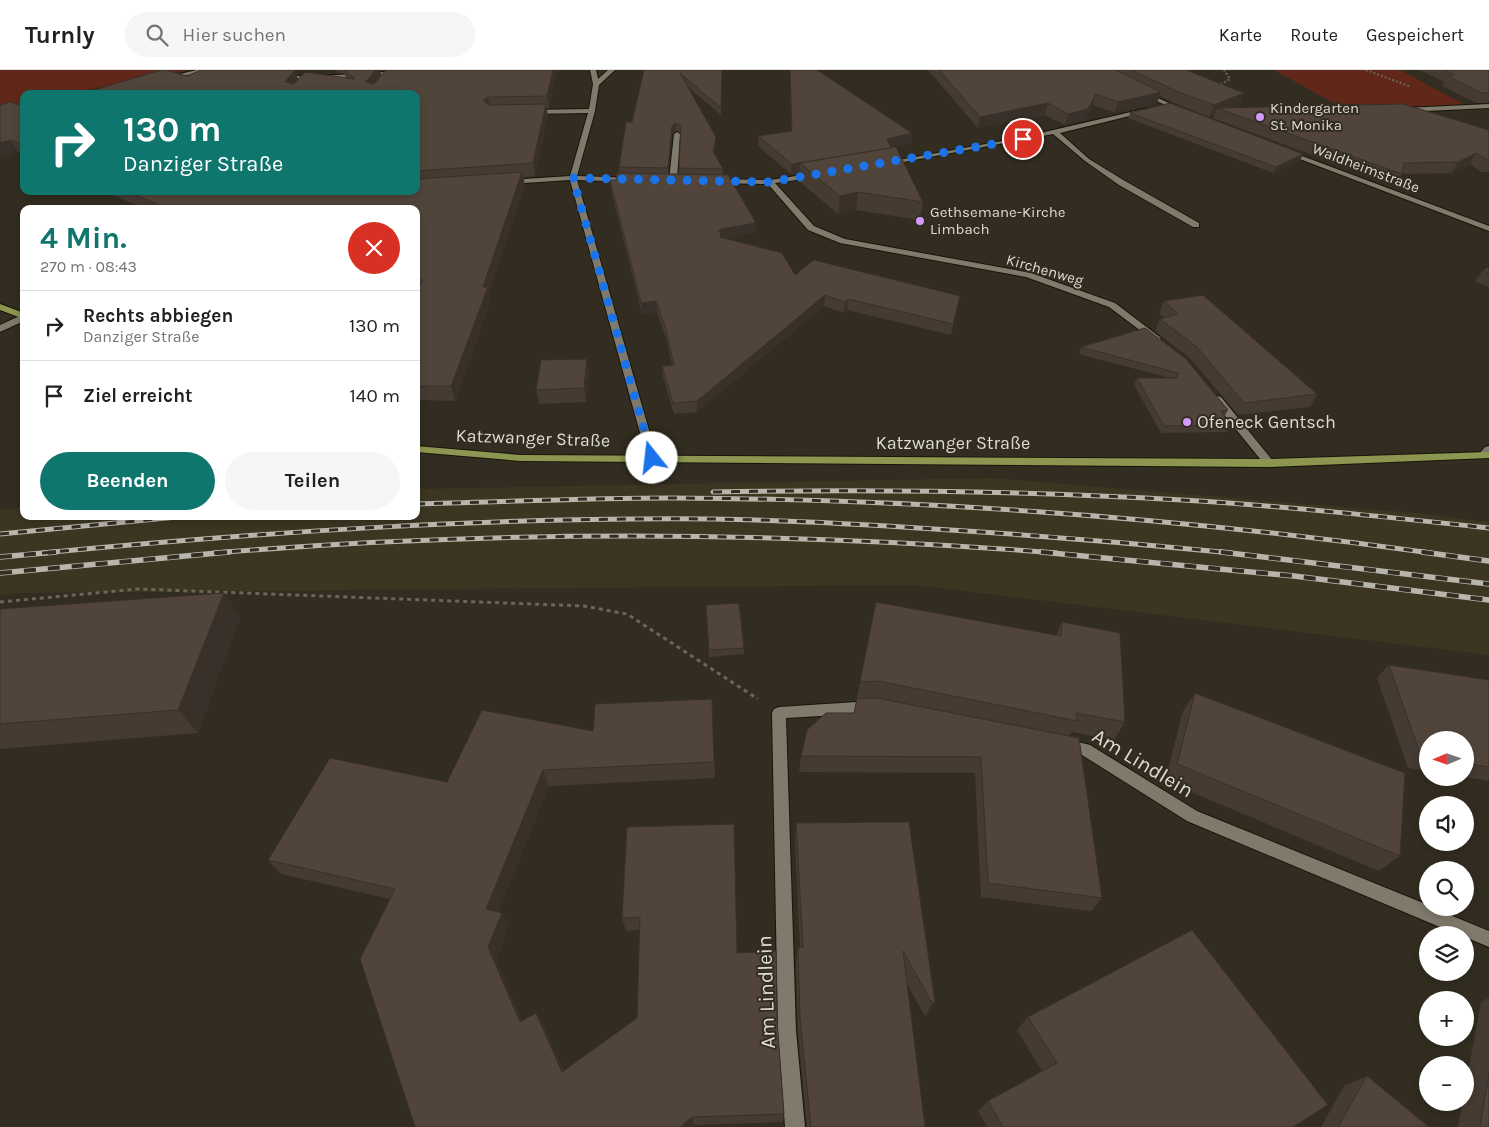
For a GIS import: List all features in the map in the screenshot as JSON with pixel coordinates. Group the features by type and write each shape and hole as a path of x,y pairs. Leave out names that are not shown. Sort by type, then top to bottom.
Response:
{"main road":[{"path":"0,307 20,314"},
{"name":"Katzwanger Straße","path":"420,449 521,458 1269,463 1487,453"}],"street":[{"path":"160,79 206,70"},
{"path":"270,70 308,79 390,72 408,74"},
{"path":"593,70 596,84 592,111 573,178 652,458"},
{"path":"596,84 612,70"},
{"path":"386,80 390,72"},
{"path":"298,90 308,79"},
{"path":"1137,90 1187,113"},
{"path":"1159,108 1169,105"},
{"path":"1402,110 1489,106"},
{"path":"883,163 1055,132 1150,110"},
{"path":"518,112 592,111"},
{"path":"1055,132 1087,160 1122,183 1196,225"},
{"path":"673,180 678,134"},
{"name":"Waldheimstraße","path":"1277,148 1489,229"},
{"path":"712,181 770,182 827,173"},
{"path":"504,183 573,178 643,180"},
{"path":"663,180 682,181"},
{"name":"Kirchenweg","path":"770,182 810,228 843,241 1028,275 1112,305 1165,345"},
{"path":"0,329 20,318"},
{"path":"1211,391 1269,463"},
{"path":"779,713 874,707 884,709"},
{"name":"Am Lindlein","path":"779,713 787,1031 795,1127"},
{"name":"Am Lindlein","path":"1047,741 1085,749 1192,816 1489,939"}],"path":[{"path":"1216,86 1230,79 1224,70"},
{"path":"0,602 138,589 584,606 627,614 779,713"}],"shaded area":[{"path":"0,70 189,70 86,90 20,90 20,107 0,114"},
{"path":"1274,70 1400,70 1465,105 1345,109"},
{"path":"991,478 1416,513 1489,522 1489,655 915,585 19,593 0,596 0,510 20,508 20,520 420,520 420,489"}],"building":[{"path":"161,70 187,76 201,70 295,70 285,82 294,84 305,72 355,79 345,70 375,70 366,82 374,84 386,70 553,70 547,96 488,97 483,100 488,105 546,104 533,163 420,171 420,90 94,90"},
{"path":"644,70 722,70 721,108 680,73 716,137 713,151 723,169 679,168 681,126 676,123 672,126 668,168 619,167 626,122 632,122"},
{"path":"790,70 817,70 912,133 887,139 891,148 792,164 758,136 792,131"},
{"path":"939,70 1115,70 1161,92 1118,102 1096,94 1088,109 1068,114 1048,103 980,117"},
{"path":"1132,70 1186,70 1244,93 1214,105 1176,91"},
{"path":"1445,70 1489,70 1489,93 1482,93 1448,76 1455,75"},
{"path":"10,102 20,105 20,143 11,140 0,143 0,105"},
{"path":"1170,103 1303,154 1276,167 1130,113"},
{"path":"1403,104 1489,130 1489,161 1476,153 1458,162 1404,163 1402,174 1217,108"},
{"path":"896,147 923,202 858,192 840,196 800,163"},
{"path":"522,172 483,287 488,287 451,386 420,386 420,286 423,280 420,280 420,205 158,205 136,195 420,195 420,179"},
{"path":"617,173 728,175 756,223 721,229 718,231 721,232 720,237 782,253 795,275 814,260 960,296 953,324 848,299 845,302 825,295 697,401 673,403 662,366 674,365 665,326 656,301 641,303 610,180 616,180"},
{"path":"1489,267 1489,273 1483,270"},
{"path":"1203,295 1317,394 1244,403 1197,347 1160,319 1178,314 1164,301"},
{"path":"1145,328 1186,359 1228,410 1221,411 1230,425 1164,426 1137,378 1177,378 1178,373 1081,347"},
{"path":"587,359 584,388 536,390 541,360"},
{"path":"224,593 178,710 0,724 0,609"},
{"path":"876,602 1061,636 1062,622 1120,633 1125,722 1076,713 1077,721 878,681 860,682"},
{"path":"739,603 744,648 709,650 706,605"},
{"path":"1389,665 1489,680 1489,767 1474,764 1474,731 1419,731 1419,750"},
{"path":"1195,693 1405,773 1400,856 1177,764"},
{"path":"877,698 1079,738 1102,898 988,883 981,757 801,756 807,730 826,713 854,713 857,699"},
{"path":"712,699 714,762 543,770 486,909 502,913 488,947 520,1022 536,1013 562,1072 637,1018 640,917 622,918 627,827 734,824 737,953 776,951 777,1021 784,1114 692,1117 680,1127 415,1127 360,959 395,889 268,860 330,758 447,782 482,710 593,731 595,704"},
{"path":"909,822 935,1002 932,1003 903,951 925,1127 811,1127 800,1018 798,948 803,947 796,823"},
{"path":"1192,930 1328,1105 1293,1127 1003,1127 988,1101 1057,1063 1028,1017"},
{"path":"1489,1074 1489,1127 1480,1127"},
{"path":"1367,1076 1429,1127 1338,1127"}],"railway":[{"path":"713,492 947,492 1123,497 1220,502 1489,528"},
{"path":"420,504 672,498 862,502 1147,520 1431,553"},
{"path":"42,553 293,532 377,527 628,519 823,522 1083,539 1232,553"},
{"path":"0,534 146,520"},
{"path":"214,553 424,540 635,536 846,540 1057,553"},
{"path":"0,557 56,552"},
{"path":"0,573 229,552"},
{"path":"1041,552 1294,576 1489,600"},
{"path":"1221,552 1489,584"},
{"path":"1422,552 1489,561"}],"place":[{"name":"Kindergarten St. Monika","path":"1260,117"},
{"name":"Gethsemane-Kirche Limbach","path":"920,221"},
{"name":"Ofeneck Gentsch","path":"1187,422"}],"route":[{"path":"652,458 573,178 770,182 1023,139"}]}
